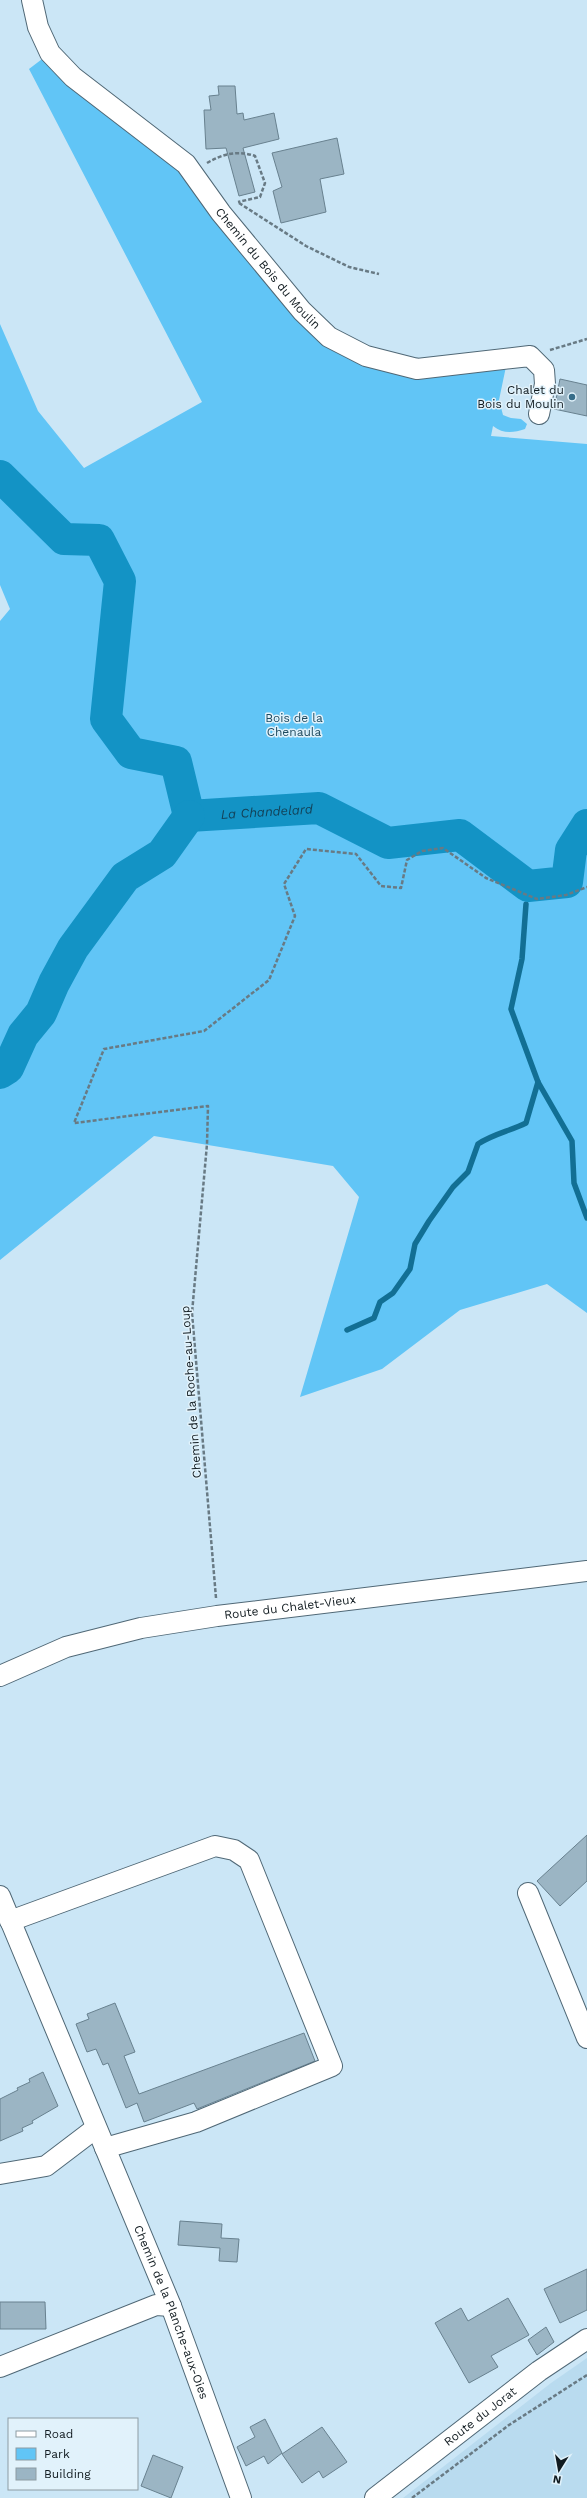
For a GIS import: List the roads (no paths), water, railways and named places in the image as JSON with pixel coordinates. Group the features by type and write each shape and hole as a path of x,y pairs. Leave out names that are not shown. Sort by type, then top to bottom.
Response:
{"street":[{"name":"Chemin du Bois du Moulin","path":"32,0 38,27 50,53 73,77 186,164 246,244 302,311 330,338 366,356 417,370 530,356 544,370 546,384 539,414"},
{"name":"Route du Chalet-Vieux","path":"0,1676 66,1646 141,1628 217,1616 587,1571"},
{"path":"10,1921 215,1846 234,1850 249,1860 332,2066 196,2122 105,2148"},
{"path":"528,1893 587,2038"},
{"name":"Chemin de la Planche-aux-Oies","path":"0,1896 171,2306 241,2498"},
{"path":"0,2174 46,2166 96,2128"},
{"path":"0,2367 156,2305 171,2306"},
{"name":"Route du Jorat","path":"375,2498 539,2372 587,2339"}],"waterway":[{"name":"La Chandelard","path":"0,476 64,539 99,540 120,581 106,719 131,753 176,762 189,816 319,808 388,843 460,835 528,886 567,882 571,850 587,825"},
{"name":"La Chandelard","path":"0,1073 8,1068 23,1035 41,1013 54,983 73,948 125,877 162,854 189,816"},
{"path":"526,904 522,959 511,1009 538,1082 572,1141 574,1183 587,1218"},
{"path":"347,1330 374,1318 380,1302 393,1293 410,1269 415,1244 453,1187 468,1172 478,1144 526,1123 538,1082"}],"place":[{"name":"Chalet du Bois du Moulin","path":"572,397"}],"park label":[{"name":"Bois de la Chenaula","path":"294,725"}]}
